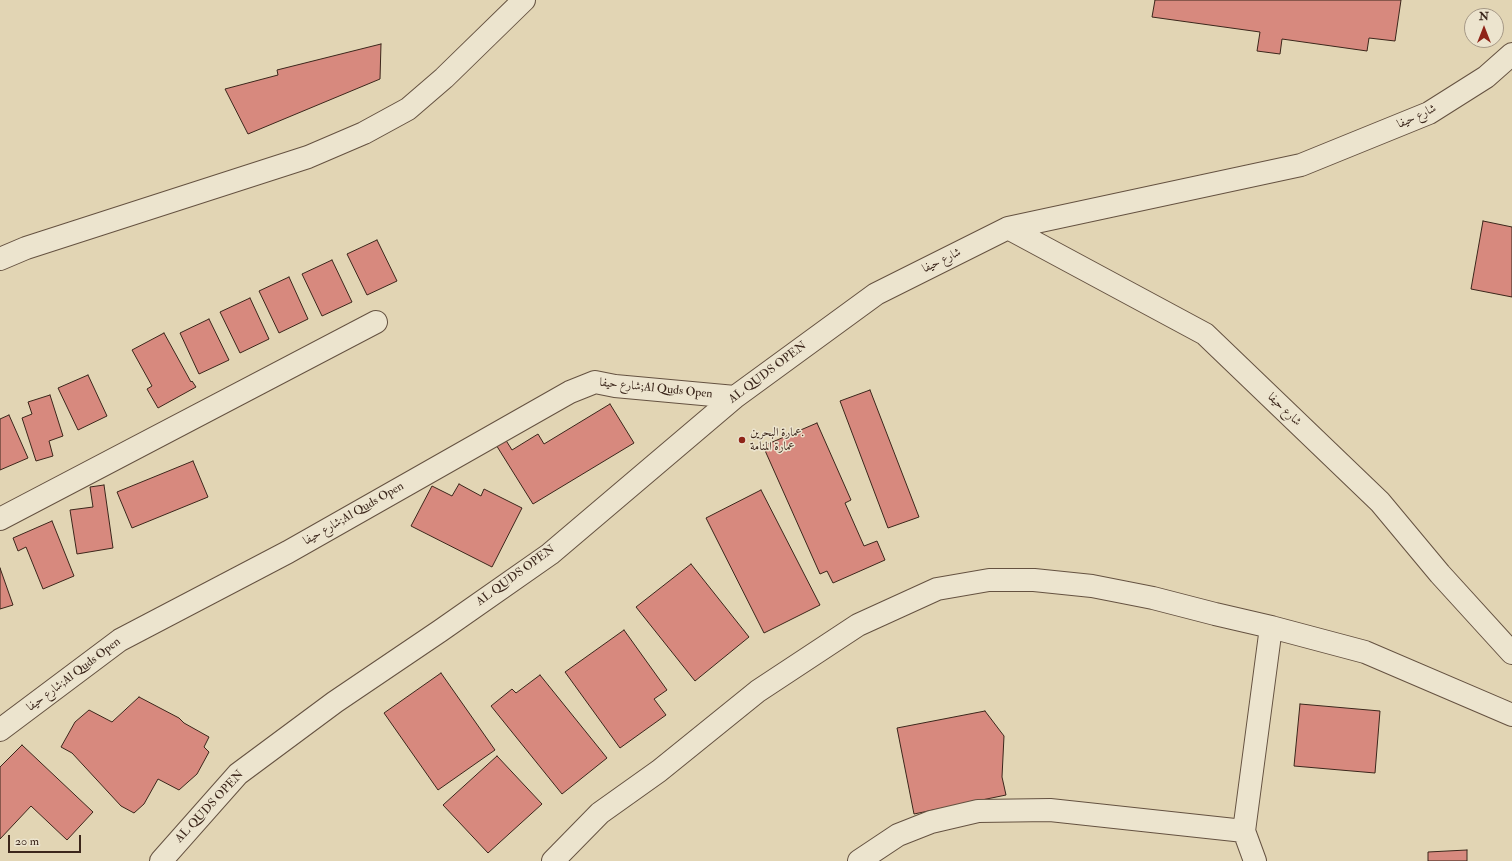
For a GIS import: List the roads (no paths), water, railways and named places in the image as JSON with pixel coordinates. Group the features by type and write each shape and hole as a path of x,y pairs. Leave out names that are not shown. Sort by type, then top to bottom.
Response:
{"street":[{"path":"0,259 26,248 308,157 364,133 408,109 449,73 524,0"},
{"name":"شارع حيفا","path":"876,294 1008,228 1301,165 1429,113 1486,77 1512,54"},
{"name":"شارع حيفا","path":"1008,228 1206,334 1380,502 1440,574 1512,653"},
{"name":"AL QUDS OPEN","path":"161,861 238,774 335,702 550,554 735,397 876,294"},
{"path":"0,519 376,322"},
{"name":"شارع حيفا;Al Quds Open","path":"0,730 120,640 288,552 570,392 595,382 615,386 735,397"},
{"path":"553,861 600,813 659,771 758,691 858,624 937,589 989,580 1034,580 1092,586 1152,598 1271,627 1365,652 1512,715"},
{"path":"1255,861 1244,831 1271,627"},
{"path":"859,861 898,835 931,822 978,811 1050,810 1244,831"}],"place":[{"name":"عمارة البحرين. عمارة المنامة","path":"742,440"}]}
